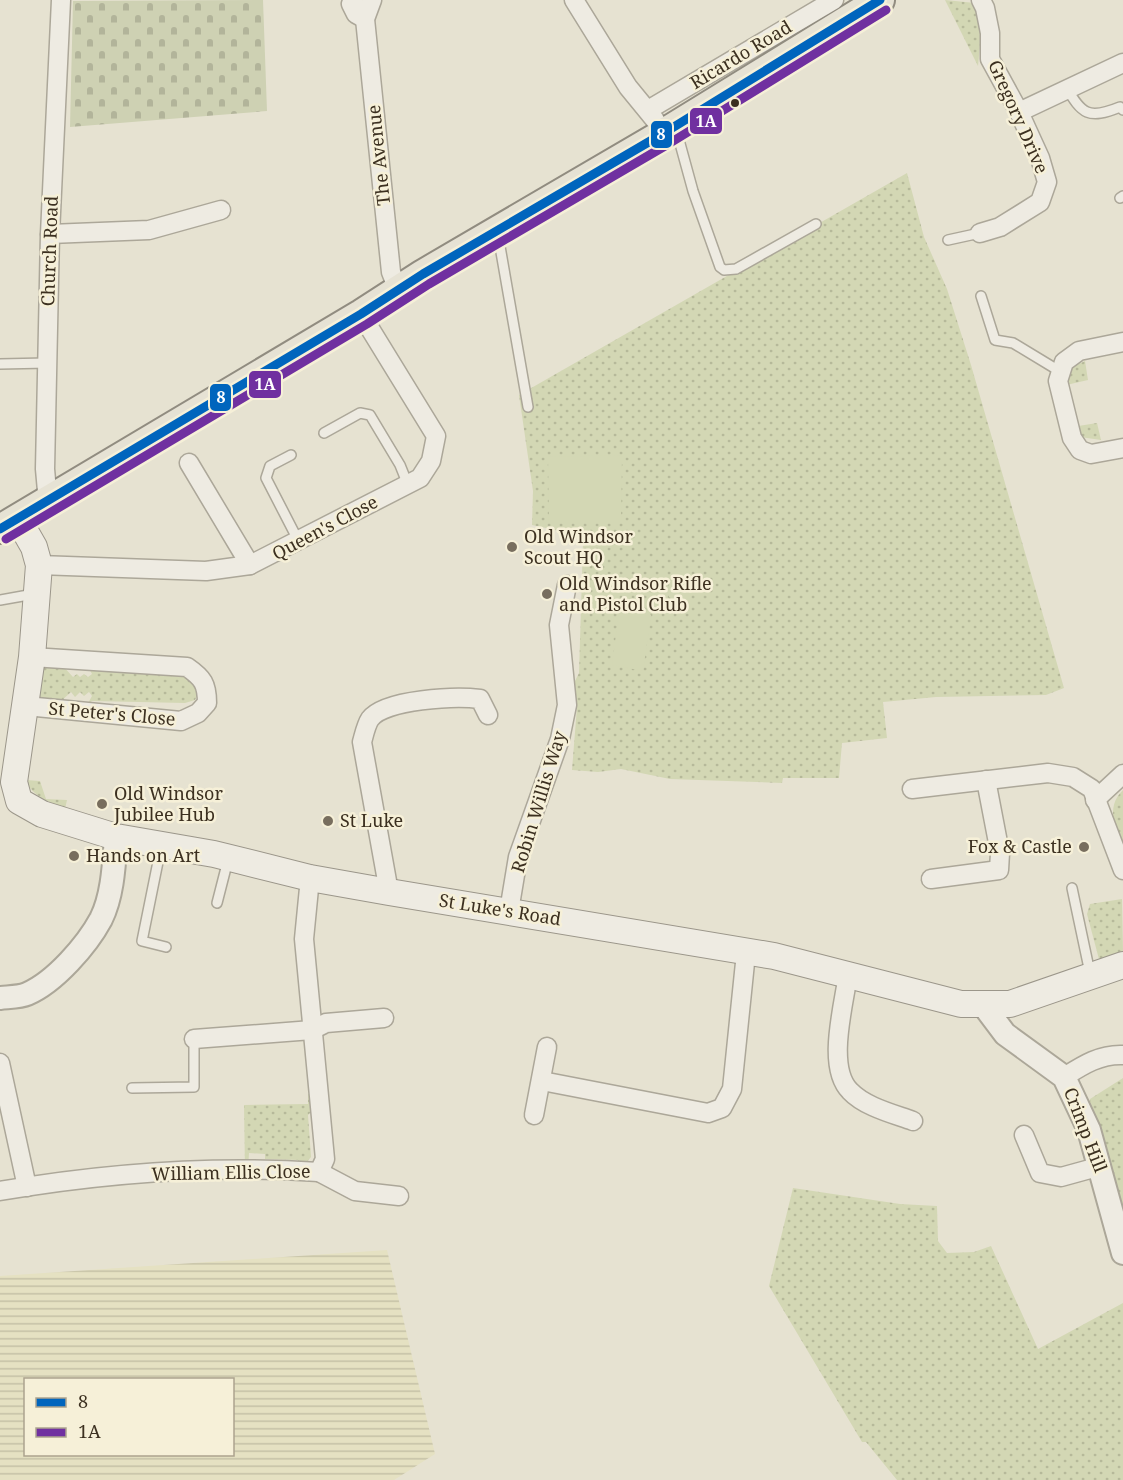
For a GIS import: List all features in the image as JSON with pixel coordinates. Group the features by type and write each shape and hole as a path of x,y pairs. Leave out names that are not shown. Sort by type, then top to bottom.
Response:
{"main road":[{"path":"11,790 26,706 39,565 34,547 9,524 360,315 398,290 670,130 880,0"},
{"name":"St Luke's Road","path":"11,790 42,814 116,837 228,858 310,878 774,956 961,1004 984,1006 1010,1004 1123,964"}],"street":[{"name":"Church Road","path":"48,502 45,486 50,234 61,0"},
{"name":"The Avenue","path":"354,0 351,4 356,14 365,19"},
{"name":"The Avenue","path":"372,0 365,19 390,272 398,290"},
{"path":"574,0 628,87 670,130"},
{"name":"Ricardo Road","path":"648,110 834,0"},
{"name":"Gregory Drive","path":"980,232 1004,234 1040,202 1047,182 1040,158 1019,112 990,59 990,33 981,0"},
{"path":"1019,112 1066,87 1123,63"},
{"path":"50,234 149,230 221,210"},
{"name":"Queen's Close","path":"39,565 206,571 250,566 420,478 431,461 436,436 360,315"},
{"path":"1123,342 1079,351 1064,362 1058,381 1072,438 1080,450 1091,454 1123,448"},
{"path":"189,463 250,566"},
{"name":"Robin Willis Way","path":"509,911 518,857 560,739 567,705 559,625 567,585"},
{"name":"St Peter's Close","path":"26,706 182,721 198,713 207,703 207,687 200,675 187,667 32,657"},
{"path":"389,892 362,742 369,720 383,708 459,697 480,699 488,715"},
{"path":"912,789 1048,773 1073,777 1092,789 1123,870"},
{"path":"1095,800 1123,774"},
{"path":"931,879 999,870 1000,853 986,780"},
{"path":"0,998 26,995 50,981 75,954 101,918 114,871 116,837"},
{"name":"William Ellis Close","path":"0,1191 126,1174 270,1169 319,1172 325,1160 304,939 310,878"},
{"path":"542,1081 708,1113 722,1108 732,1089 746,953"},
{"path":"848,974 838,1049 839,1073 850,1092 873,1105 913,1121"},
{"name":"Crimp Hill","path":"984,1006 1005,1034 1064,1077 1089,1130 1101,1166 1123,1253"},
{"path":"194,1039 312,1030 326,1023 384,1018"},
{"path":"534,1115 547,1047"},
{"path":"1064,1077 1089,1062 1109,1054 1123,1055"},
{"path":"0,1063 27,1187"},
{"path":"1024,1135 1040,1173 1061,1177 1101,1166"},
{"path":"319,1172 355,1191 399,1196"}],"lane":[{"path":"1066,87 1080,110 1091,114 1120,107 1123,110"},
{"path":"670,130 723,270 736,269 816,224"},
{"path":"498,232 528,407"},
{"path":"948,240 980,232"},
{"path":"981,296 994,340 1012,343 1061,372"},
{"path":"0,364 47,363"},
{"path":"324,433 360,413 370,415 400,465 408,485"},
{"path":"291,455 270,466 266,478 299,542"},
{"path":"0,600 37,594"},
{"path":"162,845 142,941 166,947"},
{"path":"217,903 228,858"},
{"path":"1072,888 1091,976"},
{"path":"132,1088 194,1087 194,1039"}],"shaded area":[{"path":"387,1250 435,1454 394,1480 0,1480 0,1276"}],"green space":[{"path":"263,0 267,111 70,127 73,1"},
{"path":"945,0 975,3 982,24 978,66"},
{"path":"907,173 924,237 947,289 971,365 1064,688 1046,695 936,697 883,702 887,738 842,743 839,778 783,778 782,783 670,779 621,769 598,772 572,770 577,707 567,706 568,695 579,673 583,543 578,535 532,525 533,491 519,395"},
{"path":"1085,361 1088,380 1062,386 1066,370"},
{"path":"1097,423 1101,440 1080,437 1072,427"},
{"path":"622,455 621,523 549,523 548,457"},
{"path":"680,571 692,574 695,584 691,595 679,601 669,597 668,588 673,576"},
{"path":"622,609 648,612 651,615 643,671 612,665 619,611"},
{"path":"61,664 73,677 77,674 80,677 84,674 88,677 92,674 87,665 92,670 185,673 194,677 198,694 195,700 185,703 92,701 87,705 92,696 89,692 84,696 80,692 75,697 71,692 59,703 43,701 38,697 39,670 45,665"},
{"path":"26,780 40,781 46,799 67,800 65,809 37,795"},
{"path":"1123,790 1123,852 1113,812 1117,797"},
{"path":"1122,899 1123,953 1100,963 1087,914 1090,904"},
{"path":"1123,1078 1123,1217 1088,1110 1090,1099"},
{"path":"308,1094 313,1094 312,1111 308,1115 311,1157 302,1168 298,1167 298,1160 265,1159 265,1154 249,1153 248,1171 245,1171 244,1105 308,1104"},
{"path":"793,1188 900,1204 937,1206 938,1241 947,1253 974,1252 991,1246 1038,1349 1123,1303 1123,1480 897,1480 866,1442 862,1442 769,1286"}],"transit line":[{"name":"8","path":"0,529 361,314 423,274 664,133 880,0"},
{"name":"1A","path":"6,539 367,324 429,284 670,143 886,10"}],"place":[{"name":"Old Windsor Scout HQ","path":"512,547"},
{"name":"Old Windsor Rifle and Pistol Club","path":"547,594"},
{"name":"Old Windsor Jubilee Hub","path":"102,804"},
{"name":"St Luke","path":"328,821"},
{"name":"Fox & Castle","path":"1084,847"},
{"name":"Hands on Art","path":"74,856"}]}
